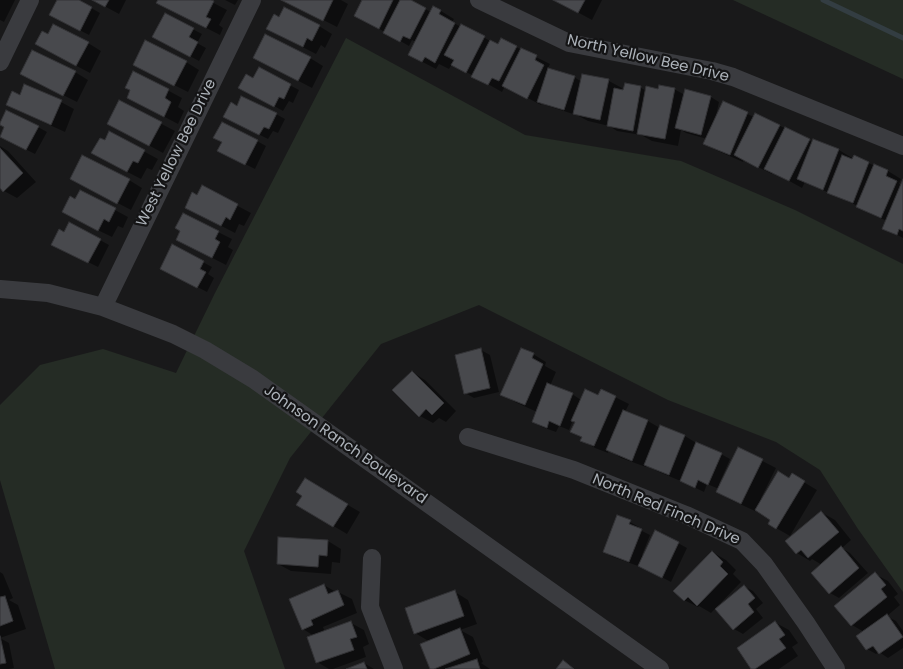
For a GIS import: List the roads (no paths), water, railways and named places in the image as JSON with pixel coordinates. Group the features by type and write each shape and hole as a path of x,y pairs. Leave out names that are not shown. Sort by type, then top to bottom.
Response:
{"street":[{"path":"0,62 30,0"},
{"name":"West Yellow Bee Drive","path":"103,307 252,0"},
{"name":"North Yellow Bee Drive","path":"479,0 569,43 712,71 733,77 903,146"},
{"name":"Johnson Ranch Boulevard","path":"0,289 48,293 103,307 173,334 205,350 253,379 654,667"},
{"name":"North Red Finch Drive","path":"468,437 574,470 686,515 742,541 764,564 836,669"},
{"path":"372,558 370,607 394,669"}],"waterway":[{"path":"823,0 903,38"}]}
